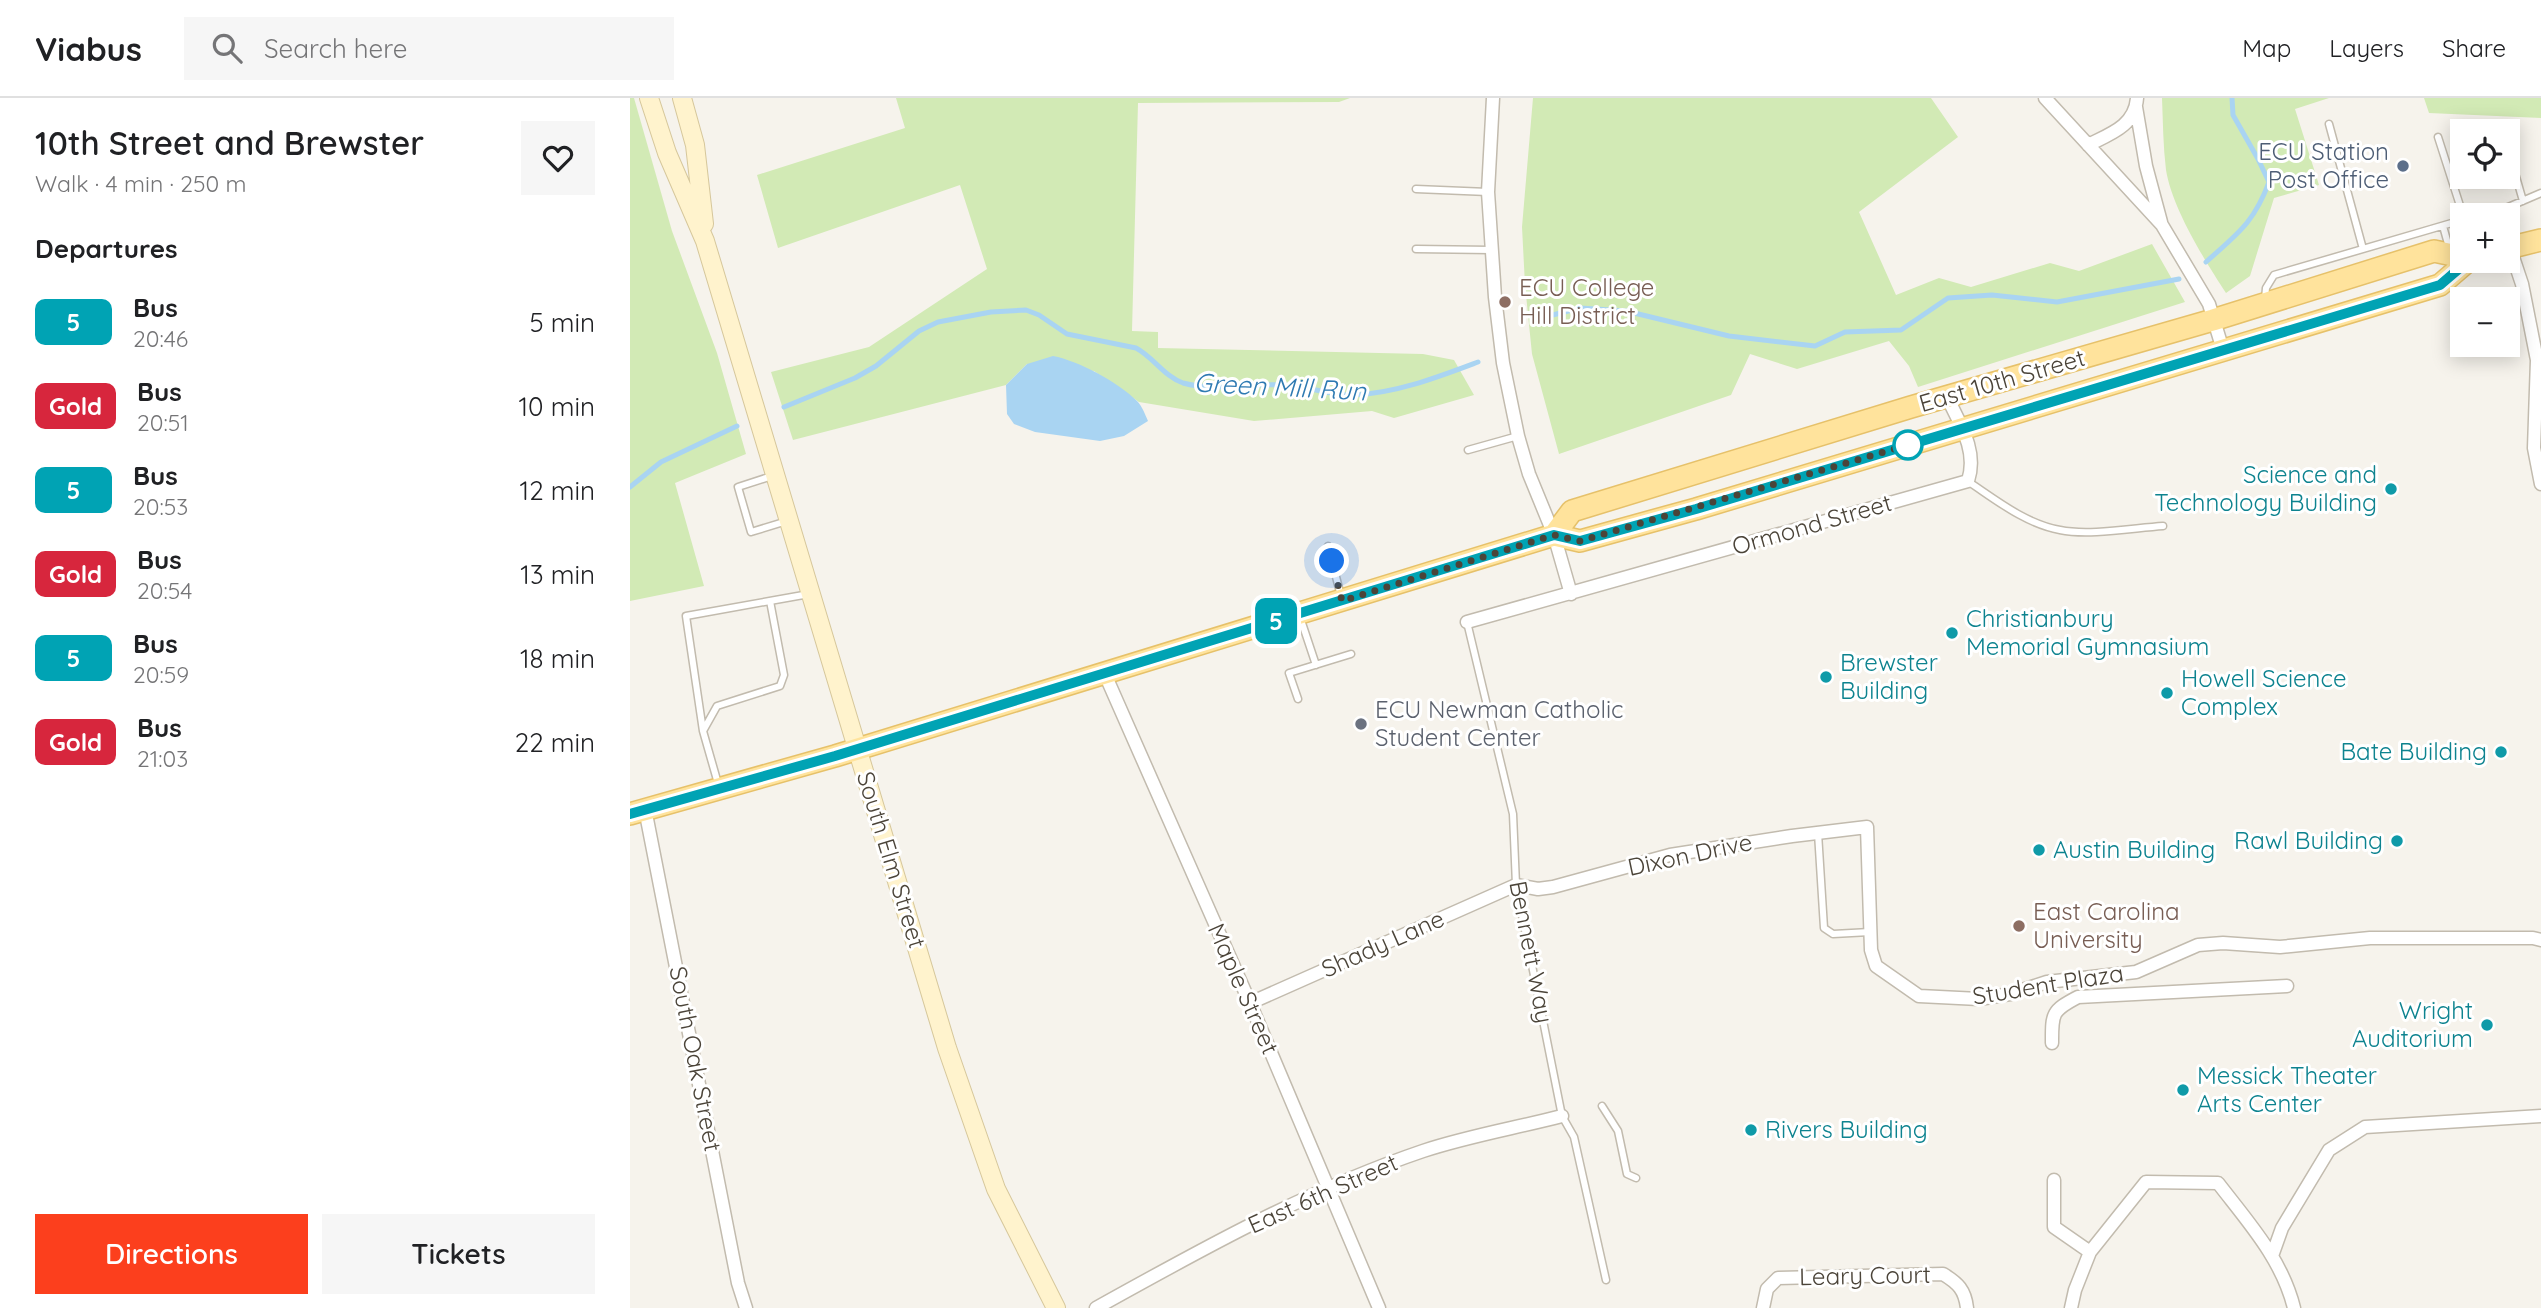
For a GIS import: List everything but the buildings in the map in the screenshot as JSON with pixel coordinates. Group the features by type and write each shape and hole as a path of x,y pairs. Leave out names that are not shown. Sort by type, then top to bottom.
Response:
{"main road":[{"path":"2520,245 2541,240"},
{"name":"East 10th Street","path":"1554,535 1572,511 1947,397 2213,320 2434,251 2450,255"},
{"name":"East 10th Street","path":"638,811 858,749 1554,535 1580,541 1963,429 2440,285 2450,271"}],"street":[{"name":"South Elm Street","path":"649,98 667,153 705,241 947,1048 996,1189 1056,1308"},
{"name":"South Elm Street","path":"682,98 695,145 705,241"},
{"path":"1493,98 1488,192 1503,363 1529,474 1554,535 1571,594"},
{"path":"2045,98 2162,225 2209,304 2224,350"},
{"path":"2088,145 2129,122 2137,102"},
{"path":"2137,102 2146,166 2162,225"},
{"path":"667,153 695,145"},
{"path":"2518,273 2537,360 2534,448 2541,484"},
{"path":"1947,397 1963,429 1972,457 1968,481"},
{"name":"Ormond Street","path":"1467,622 1968,481"},
{"name":"Maple Street","path":"1104,672 1250,1003 1379,1308"},
{"name":"South Oak Street","path":"638,811 738,1283 746,1308"},
{"name":"Dixon Drive","path":"1516,884 1538,889 1553,887 1670,855 1867,827 1870,937"},
{"name":"Shady Lane","path":"1250,1003 1516,884"},
{"name":"Student Plaza","path":"1870,937 1876,966 1919,996 1979,999 2010,994 2047,982 2136,972 2198,945 2224,943 2280,947 2370,938 2541,940"},
{"path":"2052,1043 2052,1016 2060,1006 2078,998 2287,986"},
{"name":"East 6th Street","path":"1096,1308 1192,1254 1328,1187 1423,1151 1472,1136 1562,1116"},
{"path":"2272,1256 2282,1228 2329,1150 2365,1126 2541,1116"},
{"path":"2054,1180 2054,1227 2090,1252"},
{"path":"2071,1308 2090,1252 2146,1182 2217,1183 2272,1256 2289,1287 2294,1308"},
{"name":"Leary Court","path":"1763,1308 1767,1290 1778,1278 1943,1274 1958,1283 1966,1294 1967,1308"}],"lane":[{"path":"2329,124 2363,249"},
{"path":"2438,137 2458,203"},
{"path":"1416,189 1488,192"},
{"path":"2520,189 2523,201"},
{"path":"2520,203 2541,193"},
{"path":"2264,304 2266,288 2274,275 2450,223"},
{"path":"2443,226 2450,239"},
{"path":"2379,244 2384,266"},
{"path":"1416,249 1491,250"},
{"path":"2336,257 2339,280"},
{"path":"1468,450 1518,436"},
{"path":"775,475 738,487 751,532 788,520"},
{"path":"1968,481 2021,516 2060,530 2104,531 2163,526"},
{"path":"1328,546 1342,601"},
{"path":"719,788 703,731 686,616 810,593"},
{"path":"703,731 718,706 780,686 784,675 770,601"},
{"path":"1299,614 1316,665"},
{"name":"Bennett Way","path":"1467,622 1513,814 1516,884 1562,1116 1574,1137 1606,1280"},
{"path":"1298,699 1289,673 1352,654"},
{"path":"1818,833 1825,928 1833,934 1870,937"},
{"path":"1602,1106 1618,1131 1627,1174 1636,1178"}],"green space":[{"path":"630,98 634,98 672,231 717,353 746,454 675,483 704,586 630,601"},
{"path":"896,98 1350,98 1339,102 1138,103 1132,331 1158,332 1158,348 1423,354 1454,360 1474,395 1394,418 1372,411 1254,421 1139,402 1094,371 1027,364 1006,385 793,440 771,372 869,347 987,269 960,185 778,248 757,175 905,128"},
{"path":"1533,98 1931,98 1958,137 1859,212 1896,295 1939,278 1971,287 2050,263 2079,271 2152,244 2185,302 1918,387 1909,366 1889,341 1797,369 1750,354 1731,395 1559,454 1532,354 1525,285 1522,227"},
{"path":"2162,98 2329,98 2295,109 2319,185 2274,198 2250,276 2226,293 2190,234 2169,185"},
{"path":"2424,98 2541,98 2541,118 2429,113"}],"water":[{"path":"1053,356 1086,367 1120,387 1139,403 1148,421 1124,436 1100,441 1035,432 1014,424 1007,414 1006,385 1027,364"}],"waterway":[{"name":"Green Mill Run","path":"2206,262 2251,218 2269,182 2233,115 2232,98"},
{"name":"Green Mill Run","path":"1537,319 1580,308 1626,311 1729,336 1815,346 1845,332 1901,330 1948,298 1992,295 2057,302 2179,279"},
{"name":"Green Mill Run","path":"784,407 855,378 876,366 919,331 938,322 991,312 1026,310 1039,315 1067,334 1136,348 1177,380 1195,386 1285,385 1337,394 1370,394 1433,379 1478,362"},
{"name":"Green Mill Run","path":"630,487 661,462 737,426"}],"bus line":[{"name":"5","path":"630,814 835,756 990,706 1554,535 1580,541 1696,509 2440,285 2454,273"}],"place":[{"name":"ECU Station Post Office","path":"2403,166"},
{"name":"ECU College Hill District","path":"1505,302"},
{"name":"Science and Technology Building","path":"2391,489"},
{"name":"Christianbury Memorial Gymnasium","path":"1952,633"},
{"name":"Brewster Building","path":"1826,677"},
{"name":"Howell Science Complex","path":"2167,693"},
{"name":"ECU Newman Catholic Student Center","path":"1361,724"},
{"name":"Bate Building","path":"2501,752"},
{"name":"Rawl Building","path":"2397,841"},
{"name":"Austin Building","path":"2039,850"},
{"name":"East Carolina University","path":"2019,926"},
{"name":"Wright Auditorium","path":"2487,1025"},
{"name":"Messick Theater Arts Center","path":"2183,1090"},
{"name":"Rivers Building","path":"1751,1130"}],"route":[{"path":"1332,561 1342,601 1554,535 1580,541 1908,445"}]}
